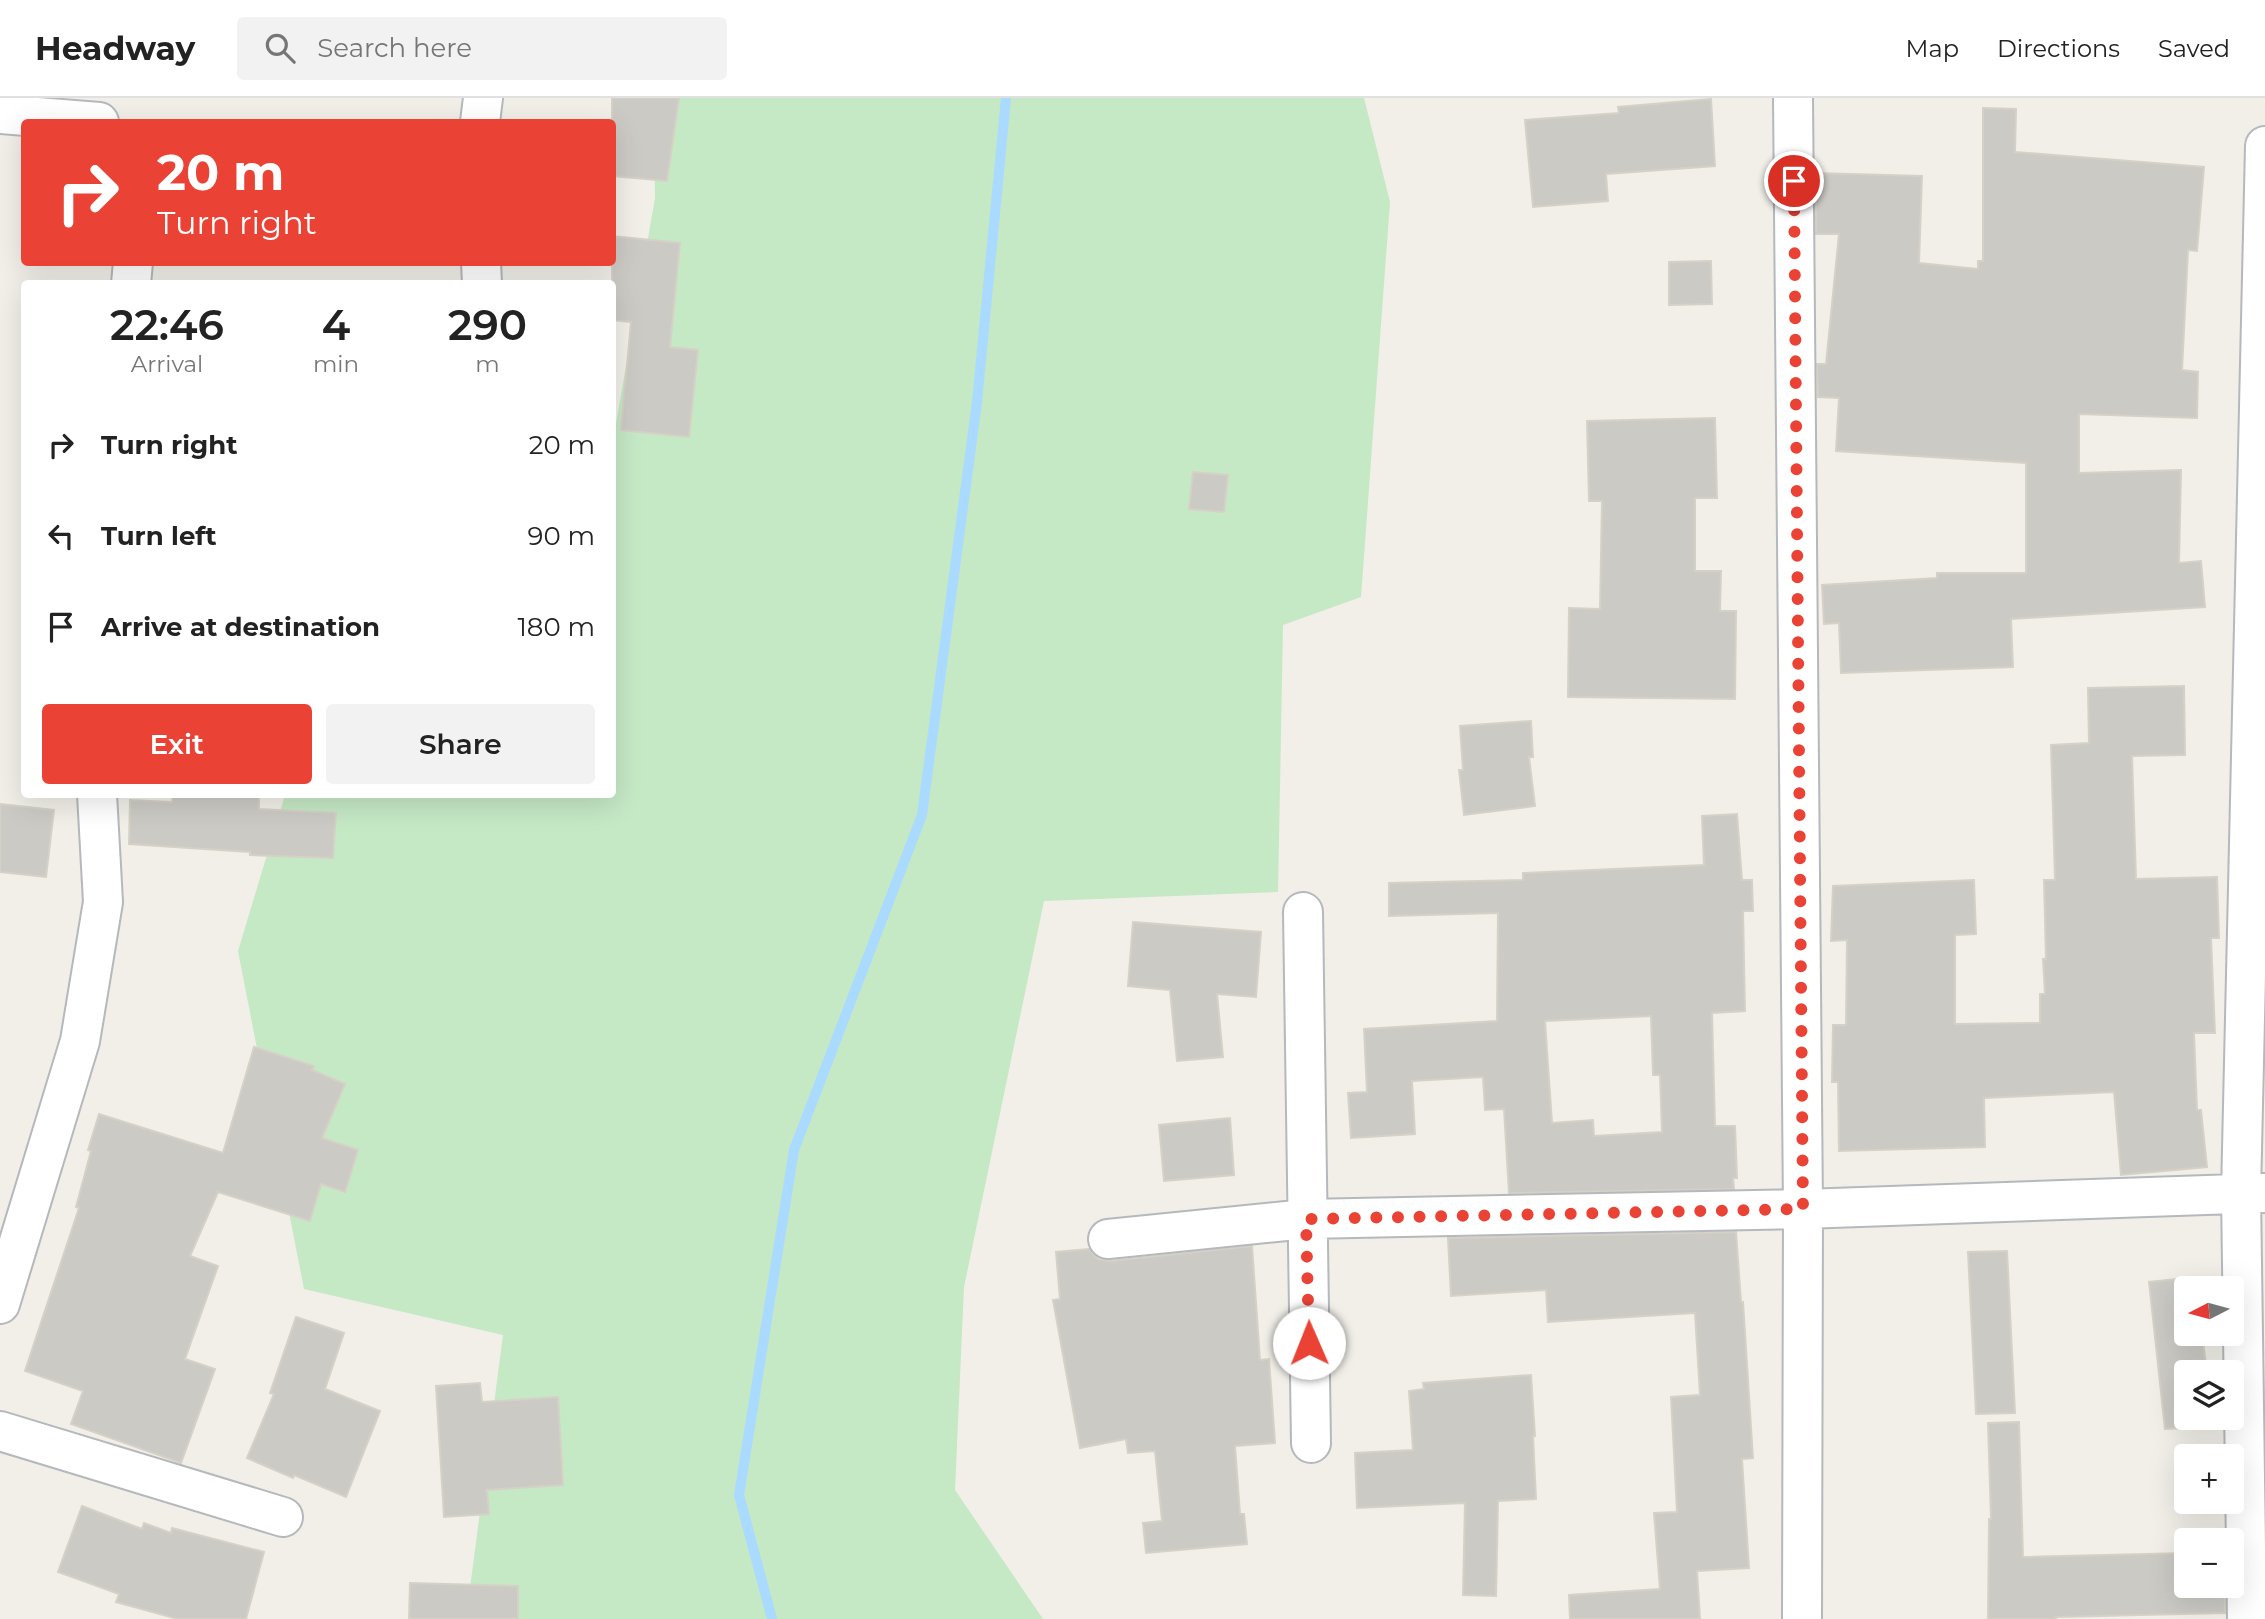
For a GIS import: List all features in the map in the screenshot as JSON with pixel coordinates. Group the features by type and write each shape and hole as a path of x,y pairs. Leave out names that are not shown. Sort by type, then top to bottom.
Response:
{"street":[{"path":"481,119 483,98"},
{"path":"1793,98 1803,1209 1802,1619"},
{"path":"0,114 85,113"},
{"path":"2247,1619 2265,146"},
{"path":"0,1304 80,1041 103,902 97,798"},
{"path":"1304,912 1311,1443"},
{"path":"1108,1239 1306,1219 1803,1209 2253,1193"},
{"path":"0,1431 283,1517"}],"green space":[{"path":"654,98 1364,98 1390,202 1361,597 1283,625 1278,892 1044,901 964,1287 955,1490 1043,1619 466,1619 503,1335 304,1289 238,951 284,798 616,798 616,424 655,198"}],"building":[{"path":"612,98 679,98 667,181 616,176 616,119 612,119"},
{"path":"1711,99 1715,166 1606,174 1608,201 1533,207 1525,120 1619,113 1618,107"},
{"path":"1983,108 2016,109 2015,152 2204,167 2197,251 2188,250 2182,370 2198,372 2197,418 2079,414 2079,473 2181,470 2179,563 2201,561 2205,607 2011,619 2013,667 1841,673 1839,623 1824,624 1822,585 1937,578 1937,573 2026,573 2026,463 1836,451 1839,398 1818,397 1817,364 1826,364 1839,234 1816,234 1816,173 1922,176 1919,263 1978,269 1978,261 1983,261"},
{"path":"616,236 680,243 670,347 698,350 689,437 621,430 631,322 616,320 616,280 612,280 612,266 616,266"},
{"path":"1711,261 1712,304 1669,305 1669,262"},
{"path":"1715,418 1717,498 1695,498 1695,571 1721,571 1720,611 1736,611 1735,699 1568,697 1569,608 1600,609 1602,501 1589,501 1587,421"},
{"path":"1193,472 1228,475 1224,512 1189,509"},
{"path":"2184,686 2185,755 2132,756 2136,879 2217,877 2219,938 2211,938 2215,1033 2194,1033 2197,1110 2201,1110 2207,1167 2121,1175 2114,1092 1984,1098 1985,1147 1839,1151 1838,1082 1832,1082 1833,1025 1846,1025 1847,940 1831,941 1833,886 1974,880 1976,934 1955,935 1955,1024 2040,1023 2040,994 2045,994 2043,959 2046,959 2044,880 2055,880 2051,745 2089,743 2088,688"},
{"path":"1531,721 1533,757 1529,757 1535,806 1464,815 1459,770 1463,770 1460,726"},
{"path":"172,798 259,798 259,809 336,813 333,858 250,855 250,852 129,844 130,800 172,802"},
{"path":"0,804 54,810 46,877 0,872"},
{"path":"1737,814 1742,880 1752,880 1753,911 1743,911 1745,1011 1712,1013 1715,1126 1735,1126 1737,1178 1733,1178 1734,1189 1509,1193 1504,1109 1485,1110 1483,1077 1412,1081 1415,1134 1351,1138 1348,1093 1367,1092 1364,1029 1497,1021 1498,913 1389,916 1389,883 1523,880 1523,873 1704,865 1702,816","holes":["1651,1016 1653,1075 1660,1075 1662,1132 1594,1136 1593,1120 1552,1123 1545,1021"]},
{"path":"1133,922 1261,932 1256,997 1217,994 1223,1057 1177,1061 1170,990 1128,986"},
{"path":"254,1047 314,1066 312,1070 345,1084 322,1138 358,1150 345,1192 321,1184 310,1221 218,1192 190,1256 218,1266 185,1359 215,1369 181,1463 71,1424 83,1391 25,1371 79,1208 76,1207 91,1151 88,1150 99,1114 223,1153"},
{"path":"1230,1118 1234,1175 1164,1181 1159,1125"},
{"path":"1736,1232 1753,1458 1742,1459 1749,1568 1697,1571 1700,1619 1570,1619 1569,1595 1660,1589 1654,1513 1677,1512 1671,1397 1700,1395 1695,1313 1548,1322 1546,1290 1451,1296 1448,1238"},
{"path":"1252,1246 1260,1360 1269,1359 1275,1443 1235,1446 1240,1514 1244,1514 1247,1544 1146,1553 1143,1523 1162,1521 1155,1451 1128,1453 1126,1439 1080,1448 1053,1300 1060,1299 1056,1252 1089,1249 1098,1259 1110,1261"},
{"path":"2007,1251 2015,1413 1976,1414 1968,1252"},
{"path":"2174,1279 2174,1346 2204,1346 2205,1360 2174,1360 2174,1429 2165,1429 2149,1282"},
{"path":"296,1317 344,1333 325,1389 380,1411 346,1497 247,1458 274,1394 270,1393"},
{"path":"1531,1375 1536,1499 1498,1501 1496,1596 1463,1595 1465,1503 1357,1508 1355,1453 1413,1450 1409,1391 1424,1389 1423,1383"},
{"path":"480,1383 482,1402 558,1397 563,1485 487,1490 489,1514 444,1517 436,1386"},
{"path":"2019,1422 2023,1557 2174,1553 2174,1598 2225,1598 2225,1613 1988,1619 1991,1519 1988,1423"},
{"path":"82,1506 142,1529 144,1523 171,1533 172,1528 264,1552 246,1619 178,1619 116,1602 119,1594 58,1572"},
{"path":"410,1583 518,1586 518,1619 409,1619"}],"waterway":[{"path":"772,1619 739,1495 794,1150 922,815 977,402 1006,98"}],"route":[{"path":"1309,1343 1306,1219 1803,1209 1794,181"}]}
